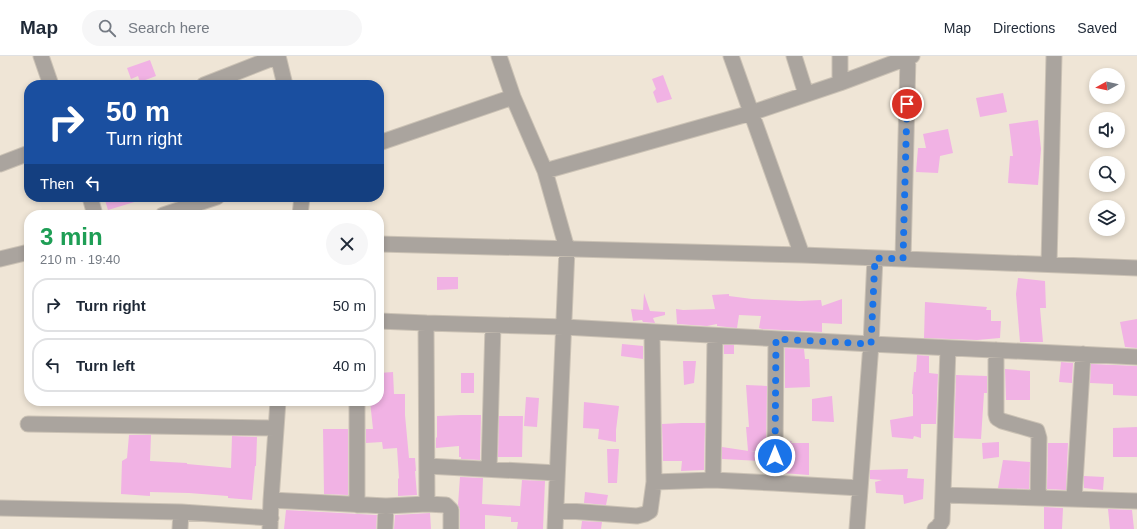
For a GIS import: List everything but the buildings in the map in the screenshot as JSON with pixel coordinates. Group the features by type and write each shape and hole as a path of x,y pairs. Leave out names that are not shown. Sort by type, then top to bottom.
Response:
{"street":[{"path":"41,56 50,80"},
{"path":"217,80 278,56 284,80"},
{"path":"499,56 513,97 545,171 567,249 555,529"},
{"path":"731,56 802,254"},
{"path":"794,56 806,94"},
{"path":"840,56 840,83"},
{"path":"545,171 751,113 840,83 909,56 903,259"},
{"path":"1049,264 1054,56"},
{"path":"384,141 513,97"},
{"path":"0,164 24,155"},
{"path":"178,210 202,202"},
{"path":"384,244 802,254 1137,268"},
{"path":"0,259 24,253"},
{"path":"865,529 857,529 871,344 875,258"},
{"path":"384,321 564,327 652,333 1137,357"},
{"path":"426,323 427,504"},
{"path":"489,469 493,325"},
{"path":"556,510 637,516 650,511 654,482 652,333"},
{"path":"713,480 715,336"},
{"path":"774,482 776,339"},
{"path":"935,529 942,521 948,348"},
{"path":"996,350 997,418 1002,421 1037,431 1039,438 1038,498"},
{"path":"1074,499 1083,354"},
{"path":"0,508 181,512 270,523 278,406"},
{"path":"356,504 357,406"},
{"path":"28,424 276,428"},
{"path":"427,466 558,473"},
{"path":"654,482 713,480 774,482 860,488"},
{"path":"943,495 1137,501"},
{"path":"271,500 386,506 427,504 446,505 450,510 451,529"},
{"path":"385,529 386,506"},
{"path":"180,529 181,512"}],"route":[{"path":"775,456 776,339 871,344 875,258 903,259 907,104"}]}
